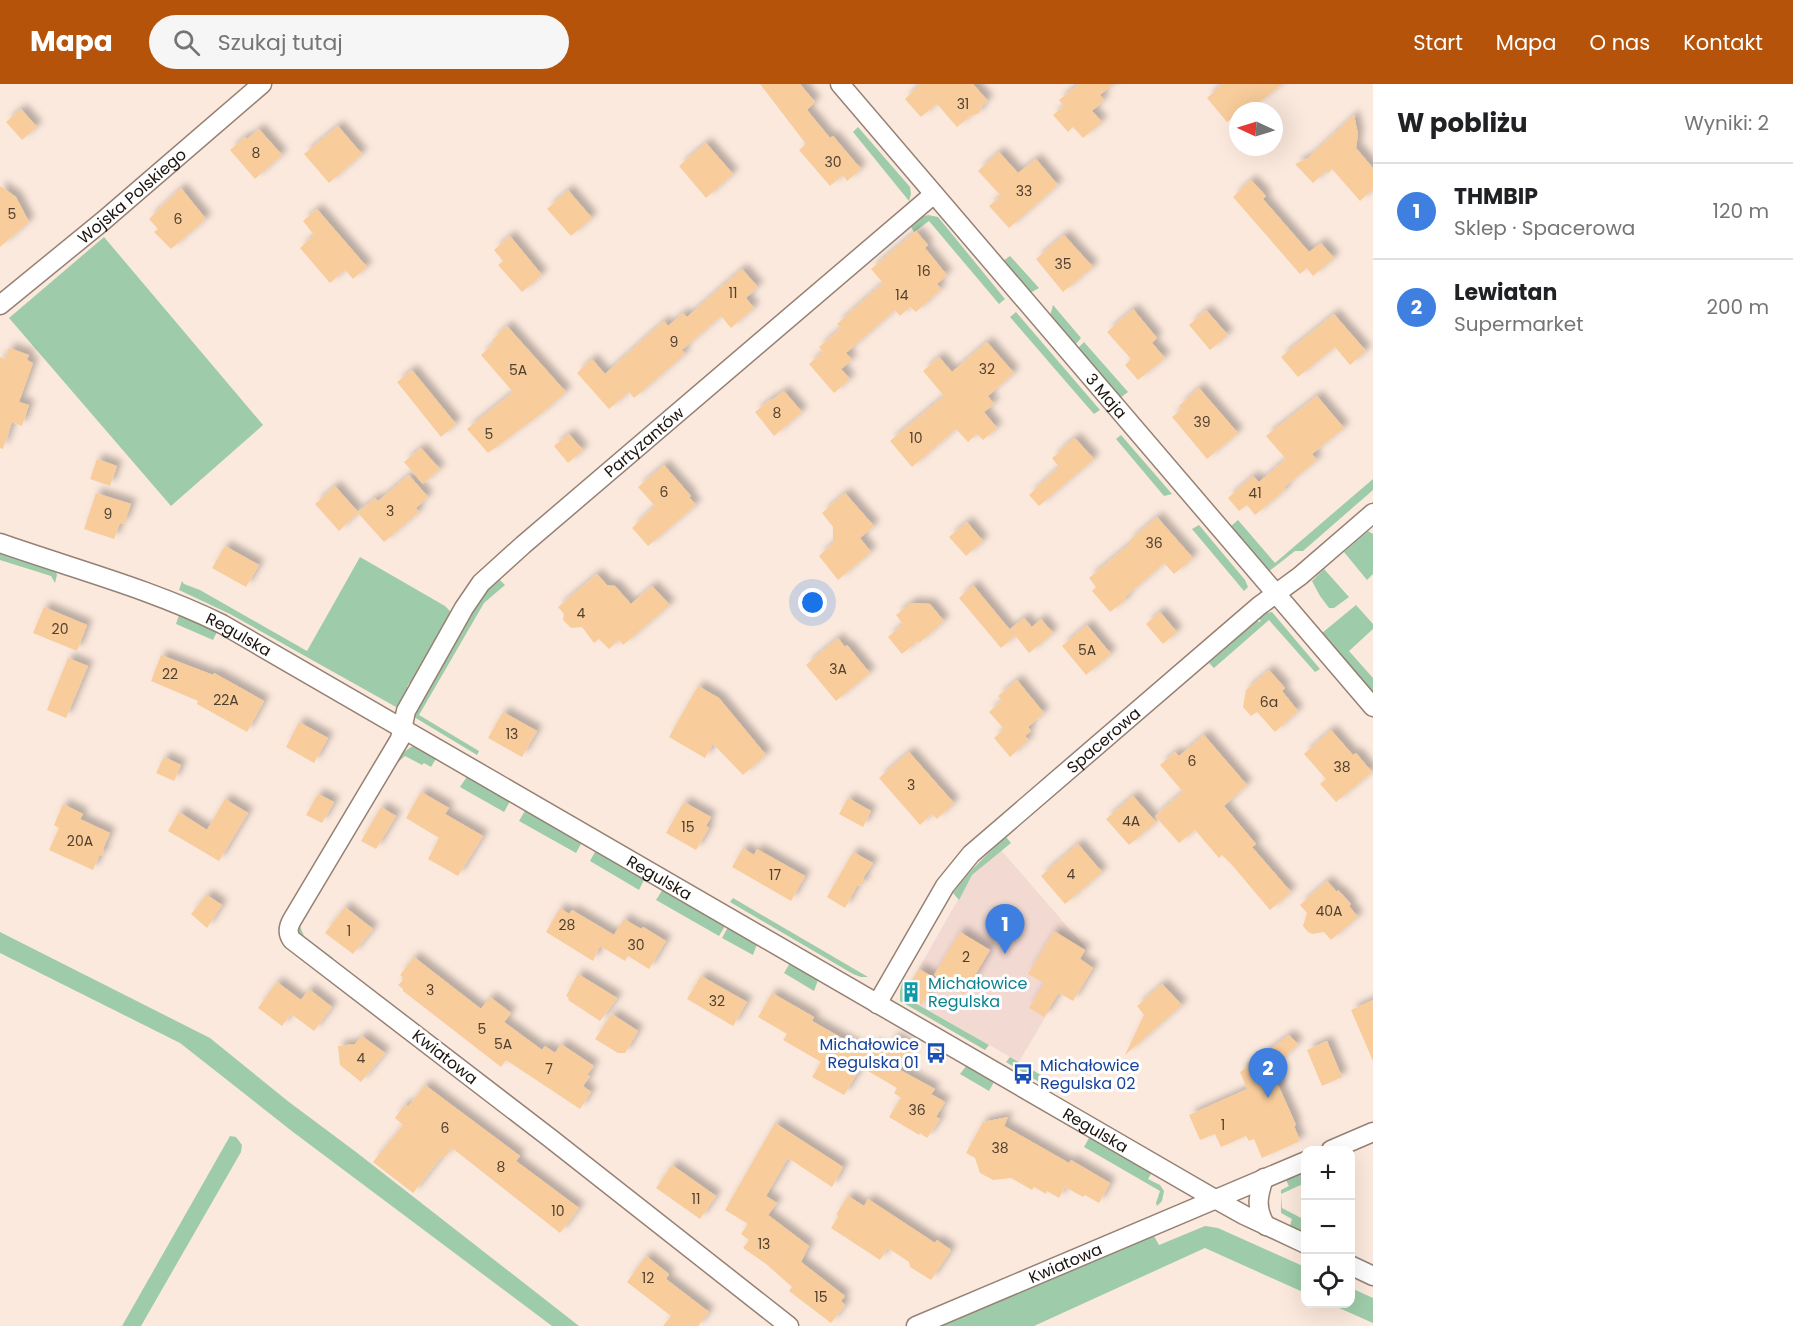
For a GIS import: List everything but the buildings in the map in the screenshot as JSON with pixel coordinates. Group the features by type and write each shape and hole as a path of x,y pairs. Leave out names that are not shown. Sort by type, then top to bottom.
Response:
{"street":[{"name":"Wojska Polskiego","path":"0,305 103,221 262,84"},
{"name":"3 Maja","path":"840,84 1373,707"},
{"name":"Partyzantów","path":"402,728 406,711 464,608 484,579 934,194"},
{"name":"Spacerowa","path":"877,1004 939,895 971,854 1259,606 1300,576 1373,513"},
{"name":"Regulska","path":"0,543 145,592 203,615 1215,1199 1301,1242"},
{"name":"Kwiatowa","path":"402,728 400,739 290,923 290,938 789,1326"},
{"path":"1340,1146 1373,1132"},
{"name":"Kwiatowa","path":"916,1326 1301,1163"},
{"path":"1264,1178 1257,1202 1259,1214 1266,1226"},
{"path":"1355,1267 1373,1276"}],"shaded area":[{"path":"1001,850 1086,948 1019,1062 913,1001 919,987 911,982 972,875"}],"green space":[{"path":"858,127 910,187 909,201 853,132"},
{"path":"928,215 938,217 1005,299 999,304 929,221 914,232 911,224 918,218"},
{"path":"104,237 263,425 171,506 9,318"},
{"path":"1010,256 1039,288 1030,293 1003,261"},
{"path":"1053,305 1081,338 1075,345 1050,316"},
{"path":"1016,312 1100,410 1094,414 1010,317"},
{"path":"1084,342 1128,392 1120,398 1078,348"},
{"path":"1121,435 1172,494 1164,496 1116,439"},
{"path":"1373,479 1373,490 1303,551 1295,551 1268,572 1230,527 1238,520 1275,563"},
{"path":"1199,525 1245,580 1248,587 1244,591 1192,529"},
{"path":"1368,531 1373,534 1373,574 1367,580 1344,552"},
{"path":"0,552 56,572 55,583 51,576 0,560"},
{"path":"360,557 445,606 452,613 411,684 409,683 402,702 396,707 230,614 179,590 182,581 307,651"},
{"path":"1324,569 1349,597 1334,608 1329,608 1312,581"},
{"path":"496,579 505,585 484,603 419,715 479,751 477,755 414,717 422,697 480,598"},
{"path":"1356,605 1373,624 1373,629 1349,651 1373,678 1373,694 1322,633"},
{"path":"1272,612 1320,669 1315,672 1269,620 1214,668 1209,663 1257,621 1261,621 1259,619 1266,613"},
{"path":"179,615 217,632 213,640 176,624"},
{"path":"417,746 437,757 431,767 405,756 395,765 300,926 304,936 333,958 331,959 301,937 297,928 401,754"},
{"path":"469,776 509,800 504,812 460,787"},
{"path":"526,809 581,841 576,853 519,821"},
{"path":"1006,837 1011,843 972,875 959,900 953,893"},
{"path":"596,850 643,878 639,890 590,861"},
{"path":"663,889 725,926 719,936 656,900"},
{"path":"733,898 868,977 853,974 730,902"},
{"path":"728,927 757,944 753,955 722,938"},
{"path":"0,932 210,1038 289,1102 579,1326 552,1326 293,1132 180,1043 0,953"},
{"path":"790,963 818,980 814,991 784,973"},
{"path":"903,980 910,983 903,996 989,1045 985,1050 900,1001"},
{"path":"1010,1057 1058,1085 1054,1091 1006,1062"},
{"path":"967,1065 993,1080 989,1091 960,1074"},
{"path":"230,1136 236,1137 242,1145 241,1152 141,1326 122,1326"},
{"path":"1090,1136 1152,1172 1148,1179 1160,1185 1164,1191 1162,1201 1157,1206 1160,1191 1084,1147"},
{"path":"1301,1173 1301,1185 1281,1194 1281,1190 1289,1186 1286,1180"},
{"path":"1281,1194 1282,1208 1301,1218 1301,1232 1290,1226 1292,1219 1281,1213"},
{"path":"1205,1226 1218,1228 1301,1265 1301,1291 1205,1248 1034,1326 941,1326 1154,1236 1159,1245"},
{"path":"1355,1290 1373,1298 1373,1323 1339,1308 1355,1308"}],"place":[{"name":"THMBIP","path":"1005,954"},
{"name":"Michałowice Regulska","path":"911,992"},
{"name":"Michałowice Regulska 01","path":"936,1053"},
{"name":"Michałowice Regulska 02","path":"1023,1074"},
{"name":"Lewiatan","path":"1268,1098"}]}
